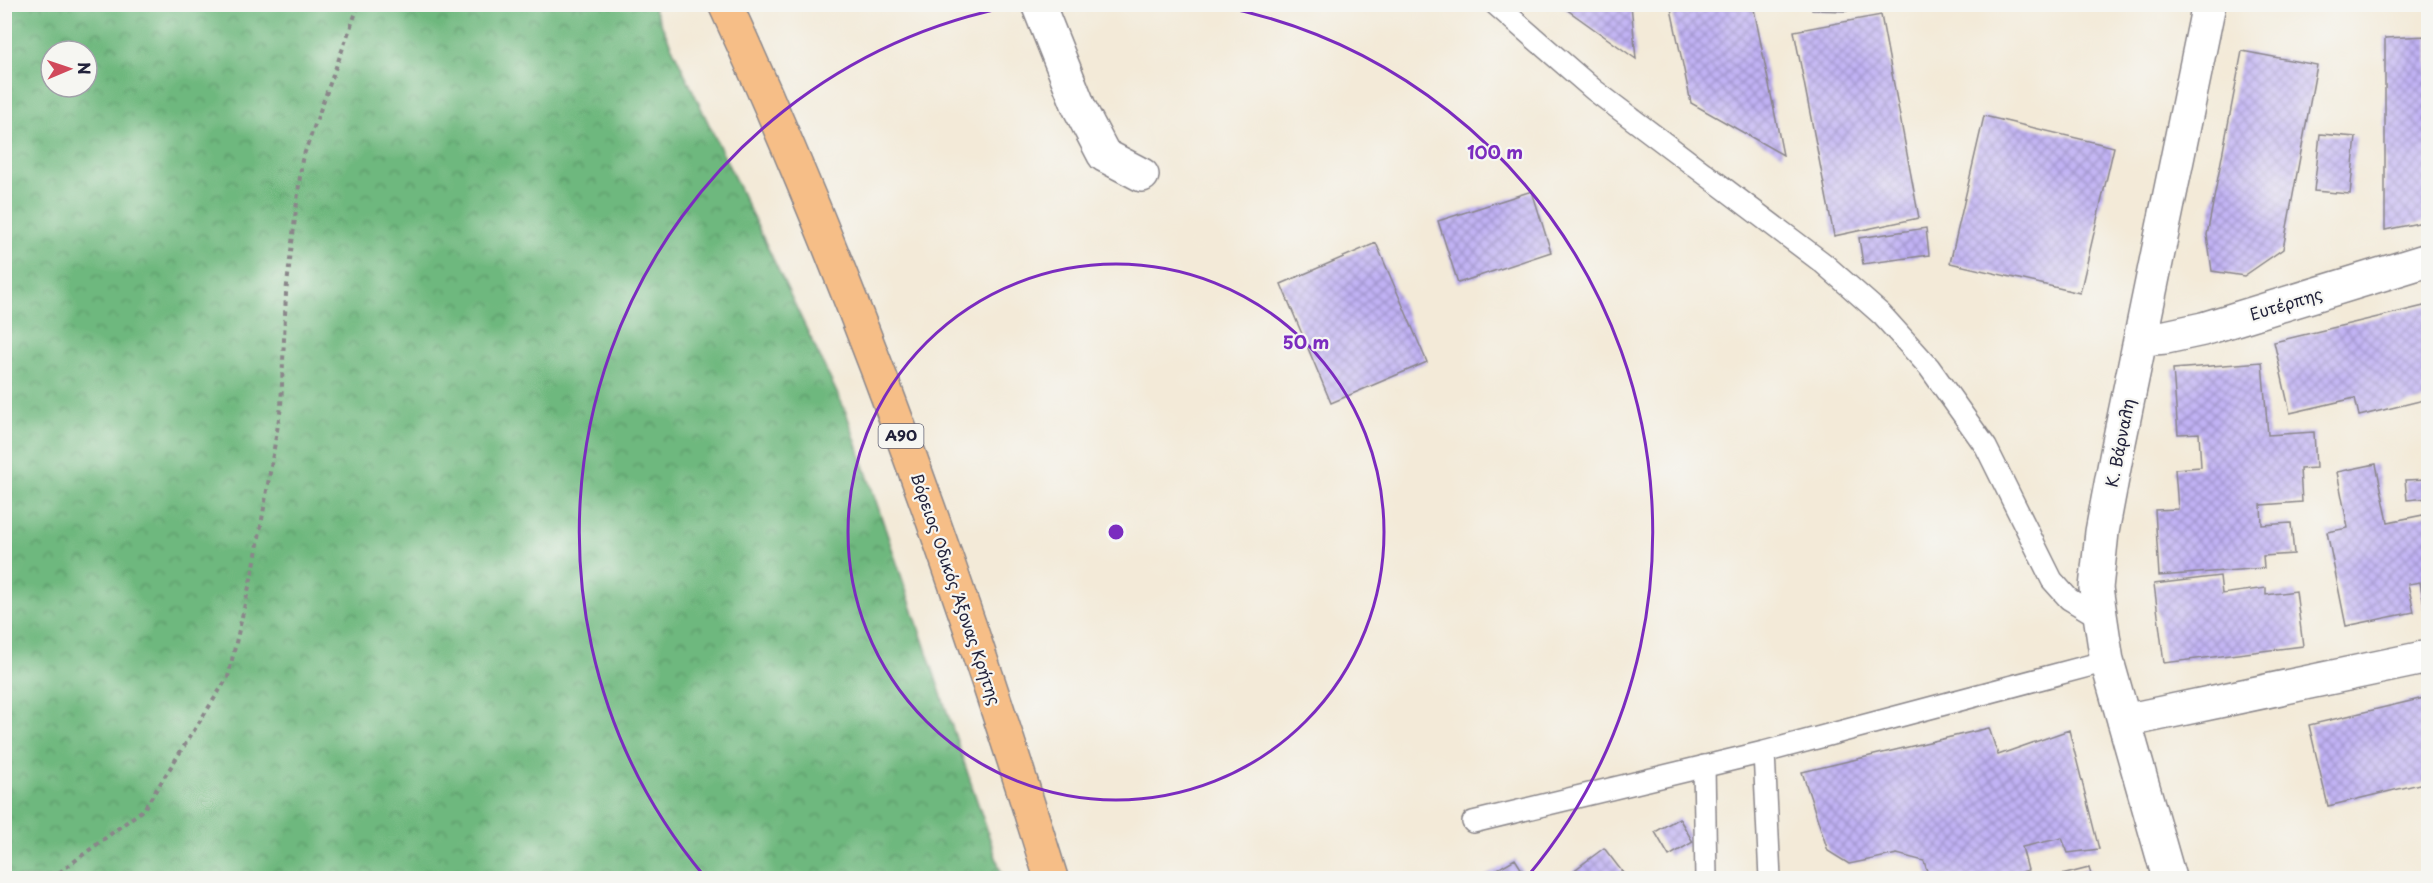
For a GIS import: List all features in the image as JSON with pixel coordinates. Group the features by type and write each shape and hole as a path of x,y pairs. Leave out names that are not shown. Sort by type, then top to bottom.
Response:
{"highway":[{"name":"Βόρειος Οδικός Άξονας Κρήτης","path":"725,4 777,118 945,555 1006,734 1051,879"}],"street":[{"path":"1038,4 1079,107 1104,155 1142,175"},
{"name":"Κ. Βάρναλη","path":"2169,879 2107,661 2099,617 2097,588 2102,532 2209,4"},
{"name":"Ευτέρπης","path":"2141,339 2166,337 2203,329 2428,260"},
{"path":"2124,721 2428,657"}],"lane":[{"path":"1496,4 1594,90 1823,263 1881,315 1929,367 1986,447 2052,580 2070,599 2099,617"},
{"path":"1473,822 1764,752 2107,661"},
{"path":"1764,752 1770,879"},
{"path":"1704,766 1706,879"}],"path":[{"path":"52,879 144,809 228,677 255,561 281,406 286,293 302,160 359,4"}],"green space":[{"path":"5,4 652,5 846,412 1003,878 5,878"}],"building":[{"path":"1559,4 1631,4 1636,59"},
{"path":"1670,4 1753,4 1783,155 1691,103"},
{"path":"1812,4 1847,4 1847,11 1812,10"},
{"path":"1881,15 1919,218 1834,236 1794,31"},
{"path":"2428,36 2428,221 2385,230 2385,38"},
{"path":"2242,51 2317,65 2283,249 2244,276 2212,271 2207,235"},
{"path":"1984,116 2114,147 2080,293 1950,263"},
{"path":"2320,134 2356,137 2350,194 2314,191"},
{"path":"1532,191 1551,252 1458,283 1438,221"},
{"path":"1926,228 1929,255 1863,264 1859,238"},
{"path":"1376,243 1427,362 1331,403 1281,284"},
{"path":"2428,305 2428,399 2359,416 2355,398 2290,413 2274,342"},
{"path":"2262,362 2268,435 2314,432 2316,468 2300,469 2302,502 2261,505 2262,525 2291,523 2294,554 2263,556 2264,568 2159,576 2155,510 2178,509 2175,469 2201,467 2199,433 2178,434 2173,369"},
{"path":"2376,464 2388,522 2428,514 2428,609 2425,609 2420,582 2408,584 2414,612 2346,626 2327,532 2348,528 2337,472"},
{"path":"2428,479 2428,498 2407,500 2405,480"},
{"path":"2220,576 2222,594 2266,588 2266,595 2296,591 2303,646 2164,663 2154,584"},
{"path":"2428,697 2428,782 2328,806 2309,725"},
{"path":"1989,728 1998,755 2069,730 2099,849 2068,853 2062,838 2022,847 2028,870 2005,878 1929,878 1924,861 1897,854 1849,864 1828,851 1802,772"},
{"path":"1679,818 1693,842 1669,856 1655,832"},
{"path":"1604,848 1627,878 1564,878"},
{"path":"1515,859 1527,878 1482,878"},
{"path":"2089,868 2092,878 2050,878"}]}
